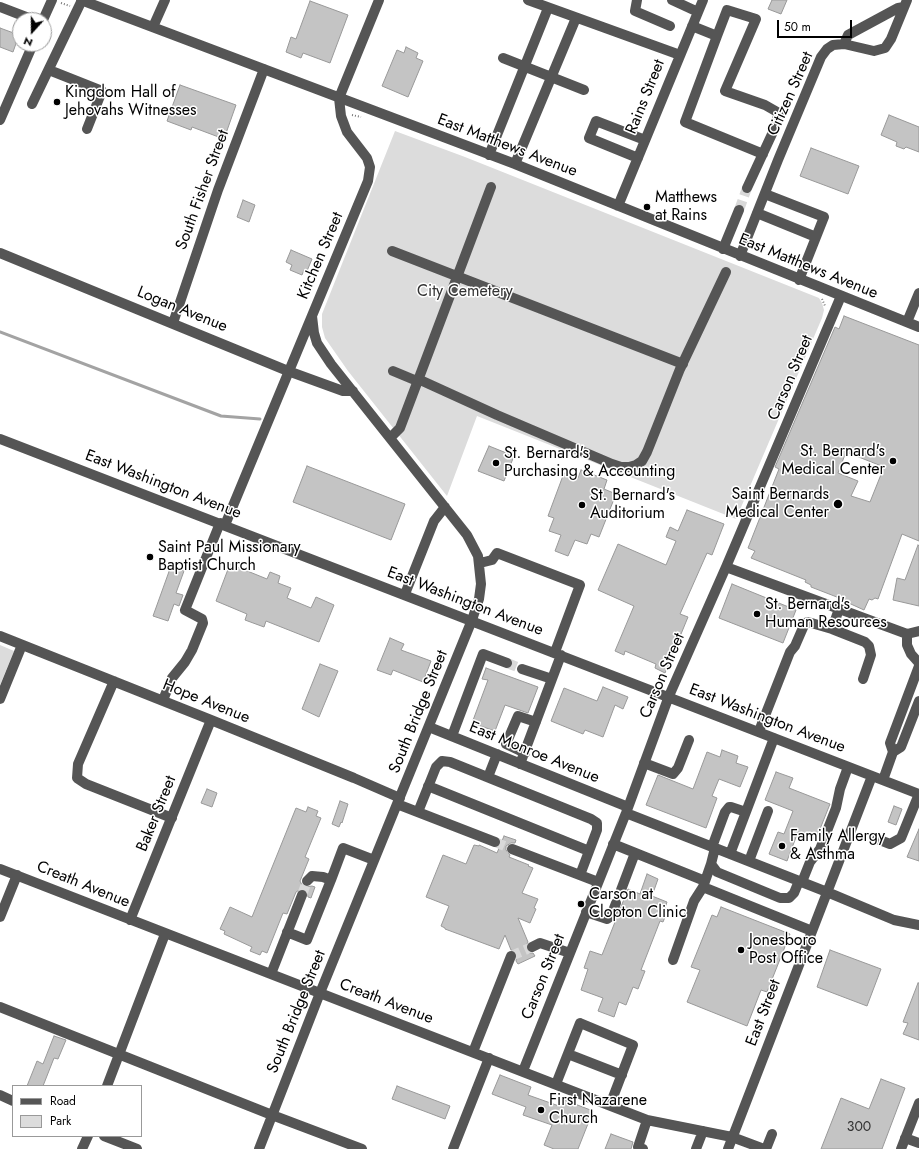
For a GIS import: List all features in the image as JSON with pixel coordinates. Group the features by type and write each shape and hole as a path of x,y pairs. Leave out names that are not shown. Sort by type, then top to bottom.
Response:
{"street":[{"path":"47,12 52,0"},
{"path":"32,104 82,0"},
{"name":"East Matthews Avenue","path":"82,0 515,164 799,280 919,327"},
{"path":"153,27 165,0"},
{"name":"Kitchen Street","path":"163,700 172,678 186,662 203,623 202,618 185,610 312,316 368,181 370,167 367,158 347,132 341,116 339,98 379,0"},
{"path":"528,0 680,55"},
{"path":"638,0 635,11 670,26"},
{"path":"672,0 698,12"},
{"name":"Rains Street","path":"618,206 702,0"},
{"path":"905,4 891,39 884,48 874,51 844,44 848,35 905,4"},
{"path":"0,7 13,12"},
{"path":"489,155 548,8"},
{"path":"747,188 763,154 779,113 765,105 725,91 756,19 727,10 684,122 763,154"},
{"path":"515,164 576,18"},
{"path":"692,26 717,36"},
{"name":"Citizen Street","path":"740,256 821,57 827,49 833,45 844,44"},
{"path":"0,120 30,52"},
{"path":"502,58 584,90"},
{"name":"South Fisher Street","path":"173,323 218,190 264,69"},
{"path":"49,70 102,91 87,129"},
{"path":"638,158 589,138 596,121 645,140"},
{"path":"390,438 400,428 491,187"},
{"path":"765,194 824,217 799,280"},
{"path":"723,248 739,210"},
{"path":"757,213 816,237"},
{"path":"392,251 683,364"},
{"name":"Logan Avenue","path":"0,253 288,371 343,391 353,391"},
{"path":"392,371 418,380 604,461 621,467 629,468 636,466 642,461 647,452 665,404 726,272"},
{"path":"907,322 919,293"},
{"name":"Carson Street","path":"523,1071 627,810 669,696 726,567 841,296"},
{"name":"South Bridge Street","path":"259,1149 320,993 472,620 479,599 481,584 480,563 478,556 467,535 332,364 317,342 314,333 312,316"},
{"name":"East Washington Avenue","path":"0,439 558,653 919,794"},
{"path":"405,594 434,521 445,507"},
{"path":"480,563 492,560 497,553 580,585 558,653 552,679 520,764"},
{"path":"726,567 907,634 919,631"},
{"path":"832,628 839,609"},
{"path":"758,731 790,652 795,646 805,623 808,622 832,628 866,642 869,646 871,655 863,679"},
{"path":"883,780 893,752 890,743 919,665 911,654 907,645 907,634"},
{"name":"Hope Avenue","path":"0,636 163,700 347,775 418,812 495,842"},
{"path":"0,699 22,645"},
{"path":"452,736 483,654 507,663"},
{"path":"522,669 552,679"},
{"path":"114,681 78,764 77,778 86,784 172,818"},
{"path":"893,752 901,747 919,701"},
{"path":"525,752 506,744 518,716 536,722"},
{"name":"Baker Street","path":"130,920 211,720"},
{"name":"East Monroe Avenue","path":"429,727 497,754 730,854 894,920 919,925"},
{"path":"730,854 774,738"},
{"path":"644,763 673,774 678,768 689,740"},
{"path":"488,777 497,754"},
{"path":"418,812 436,767 442,761 450,762 591,819 597,823 597,830 580,875"},
{"path":"711,864 717,872 780,898 789,898 794,893 810,862 820,849 836,808 840,789 848,766"},
{"name":"East Street","path":"728,1149 872,776"},
{"path":"428,786 589,851"},
{"path":"877,839 890,844 901,838 919,794"},
{"path":"673,960 694,901 704,884 711,864 713,847 725,812 729,807 731,807 746,812"},
{"path":"749,861 768,811"},
{"path":"613,844 812,931"},
{"path":"287,932 307,940 343,848 374,860"},
{"path":"512,849 598,882"},
{"path":"621,890 635,853"},
{"name":"Creath Avenue","path":"0,869 646,1120 732,1137 765,1149"},
{"path":"0,916 17,875"},
{"path":"307,881 312,876 323,877 331,880"},
{"path":"270,974 302,895"},
{"path":"586,912 607,919 611,916 616,903"},
{"path":"107,1085 165,934"},
{"path":"532,947 540,943 570,953"},
{"path":"473,1052 511,956"},
{"path":"0,1007 272,1115 362,1149"},
{"path":"556,1084 580,1023 633,1045 610,1105"},
{"path":"568,1054 622,1075"},
{"path":"454,1149 489,1058"},
{"path":"0,1095 12,1100"},
{"path":"901,1149 919,1103"},
{"path":"643,1149 638,1147 646,1120"},
{"path":"696,1149 703,1131"},
{"path":"765,1149 772,1134"},
{"path":"82,1149 88,1137"},
{"path":"107,1137 137,1149"},
{"path":"905,1138 919,1143"}],"green space":[{"name":"City Cemetery","path":"395,131 465,157 819,298 824,310 822,318 736,519 477,416 447,496 348,371 325,338 322,327 322,314"},
{"path":"0,645 14,651 0,685"}],"building":[{"path":"772,0 787,0 781,14 768,9"},
{"path":"310,1 348,15 330,63 303,53 301,58 286,52 291,37 296,39"},
{"path":"0,28 12,32 12,52 0,47"},
{"path":"406,47 418,53 416,58 423,61 408,97 382,86 397,50 404,53"},
{"path":"180,85 236,105 224,139 192,127 191,130 167,121"},
{"path":"889,115 919,127 919,152 906,147 904,149 896,146 897,142 881,135"},
{"path":"811,148 859,166 848,194 800,176"},
{"path":"243,200 255,205 249,222 237,217"},
{"path":"291,250 312,259 307,271 304,270 302,275 290,270 292,265 286,262"},
{"name":"St. Bernard's Medical Center","path":"844,316 919,345 919,541 902,534 878,599 869,599 864,610 842,599 811,587 811,585 805,582 806,580 751,558 755,551 748,548 779,469 775,467 835,327 839,329","holes":["846,452 884,467 870,502 851,496 858,481 838,473"]},
{"name":"St. Bernard's Purchasing & Accounting","path":"489,446 514,456 504,481 478,471"},
{"path":"307,466 405,504 391,540 293,502"},
{"name":"St. Bernard's Auditorium","path":"581,470 607,480 604,489 616,494 599,537 591,534 587,544 575,540 568,556 555,551 561,535 549,531 554,518 548,516 564,473 578,478"},
{"path":"687,510 724,524 712,555 707,553 680,614 688,617 665,673 655,668 656,664 625,651 624,655 615,651 634,606 598,590 618,544 666,565 676,541 666,537 670,527 678,531"},
{"path":"918,545 919,606 893,600 897,578 905,580"},
{"path":"230,564 267,579 270,572 280,576 278,583 291,588 287,598 311,608 316,597 334,605 319,642 266,621 264,627 245,620 247,614 216,601"},
{"path":"171,566 184,571 176,593 183,595 179,606 174,604 168,621 153,616"},
{"name":"St. Bernard's Human Resources","path":"732,584 796,610 783,643 719,618"},
{"path":"390,638 404,644 401,650 431,661 423,682 393,670 391,675 377,670"},
{"path":"320,664 338,671 319,717 302,709"},
{"path":"486,668 538,687 528,713 505,705 495,731 472,723 488,680 482,679"},
{"path":"603,687 628,697 623,709 615,705 603,737 585,730 583,734 551,721 564,688 597,701"},
{"path":"722,750 738,756 736,763 748,767 740,787 719,779 712,796 717,798 706,828 646,805 658,775 693,789 707,752 720,757"},
{"path":"776,772 793,778 789,788 830,804 816,839 798,832 787,861 769,854 778,832 784,834 793,811 765,800"},
{"path":"207,789 217,793 212,807 201,803"},
{"path":"340,801 348,804 342,823 341,822 339,827 332,824"},
{"path":"894,806 902,809 896,825 888,822"},
{"path":"308,807 318,811 316,816 321,818 305,857 309,859 300,881 305,887 315,887 311,898 308,897 307,891 304,889 296,892 287,914 283,913 267,953 262,951 260,955 250,951 252,947 224,934 225,931 220,929 230,907 252,917 296,808 306,812"},
{"path":"919,829 919,861 907,857"},
{"path":"504,836 516,840 515,843 511,843 506,846 506,850 510,855 509,857 533,868 522,893 538,899 534,908 536,909 530,923 518,918 528,942 526,950 529,953 533,953 535,956 518,964 516,961 516,952 511,950 505,935 499,949 445,929 441,926 449,906 426,897 443,855 466,864 474,845 479,845 497,853"},
{"path":"647,874 658,879 652,896 667,902 665,908 668,910 663,922 660,921 641,970 645,971 638,989 633,987 626,1005 619,1002 614,1017 598,1011 603,998 581,990 588,969 584,968 590,951 602,955 628,889 640,894"},
{"name":"Jonesboro Post Office","path":"721,907 790,934 767,992 761,990 747,1026 687,1002 700,970 691,967 712,915 717,917"},
{"path":"830,950 881,969 867,1006 817,987"},
{"path":"918,983 919,1040 903,1034 908,1023 903,1022"},
{"path":"54,1036 66,1040 58,1059 54,1058 43,1085 27,1085 37,1061 43,1064"},
{"path":"500,1075 531,1087 528,1095 559,1106 562,1099 593,1111 578,1149 554,1149 544,1145 552,1125 523,1115 526,1107 492,1094"},
{"path":"881,1079 905,1088 882,1149 821,1149 841,1098 869,1109"},
{"path":"397,1086 450,1106 445,1119 392,1099"},
{"path":"611,1134 633,1142 631,1149 605,1149"}],"waterway":[{"path":"0,332 221,416 260,419"}],"tunnel":[{"path":"739,210 747,188"},
{"path":"507,663 522,669"},
{"path":"495,842 512,849"},
{"path":"302,895 307,881"},
{"path":"511,956 532,947"}],"place":[{"name":"Kingdom Hall of Jehovahs Witnesses","path":"57,102"},
{"name":"Matthews at Rains","path":"647,207"},
{"name":"St. Bernard's Medical Center","path":"893,461"},
{"name":"St. Bernard's Purchasing & Accounting","path":"496,463"},
{"name":"Saint Bernards Medical Center","path":"838,504"},
{"name":"St. Bernard's Auditorium","path":"582,505"},
{"name":"Saint Paul Missionary Baptist Church","path":"150,557"},
{"name":"St. Bernard's Human Resources","path":"757,614"},
{"name":"Family Allergy & Asthma","path":"782,846"},
{"name":"Carson at Clopton Clinic","path":"581,904"},
{"name":"Jonesboro Post Office","path":"741,950"},
{"name":"First Nazarene Church","path":"541,1110"}]}
